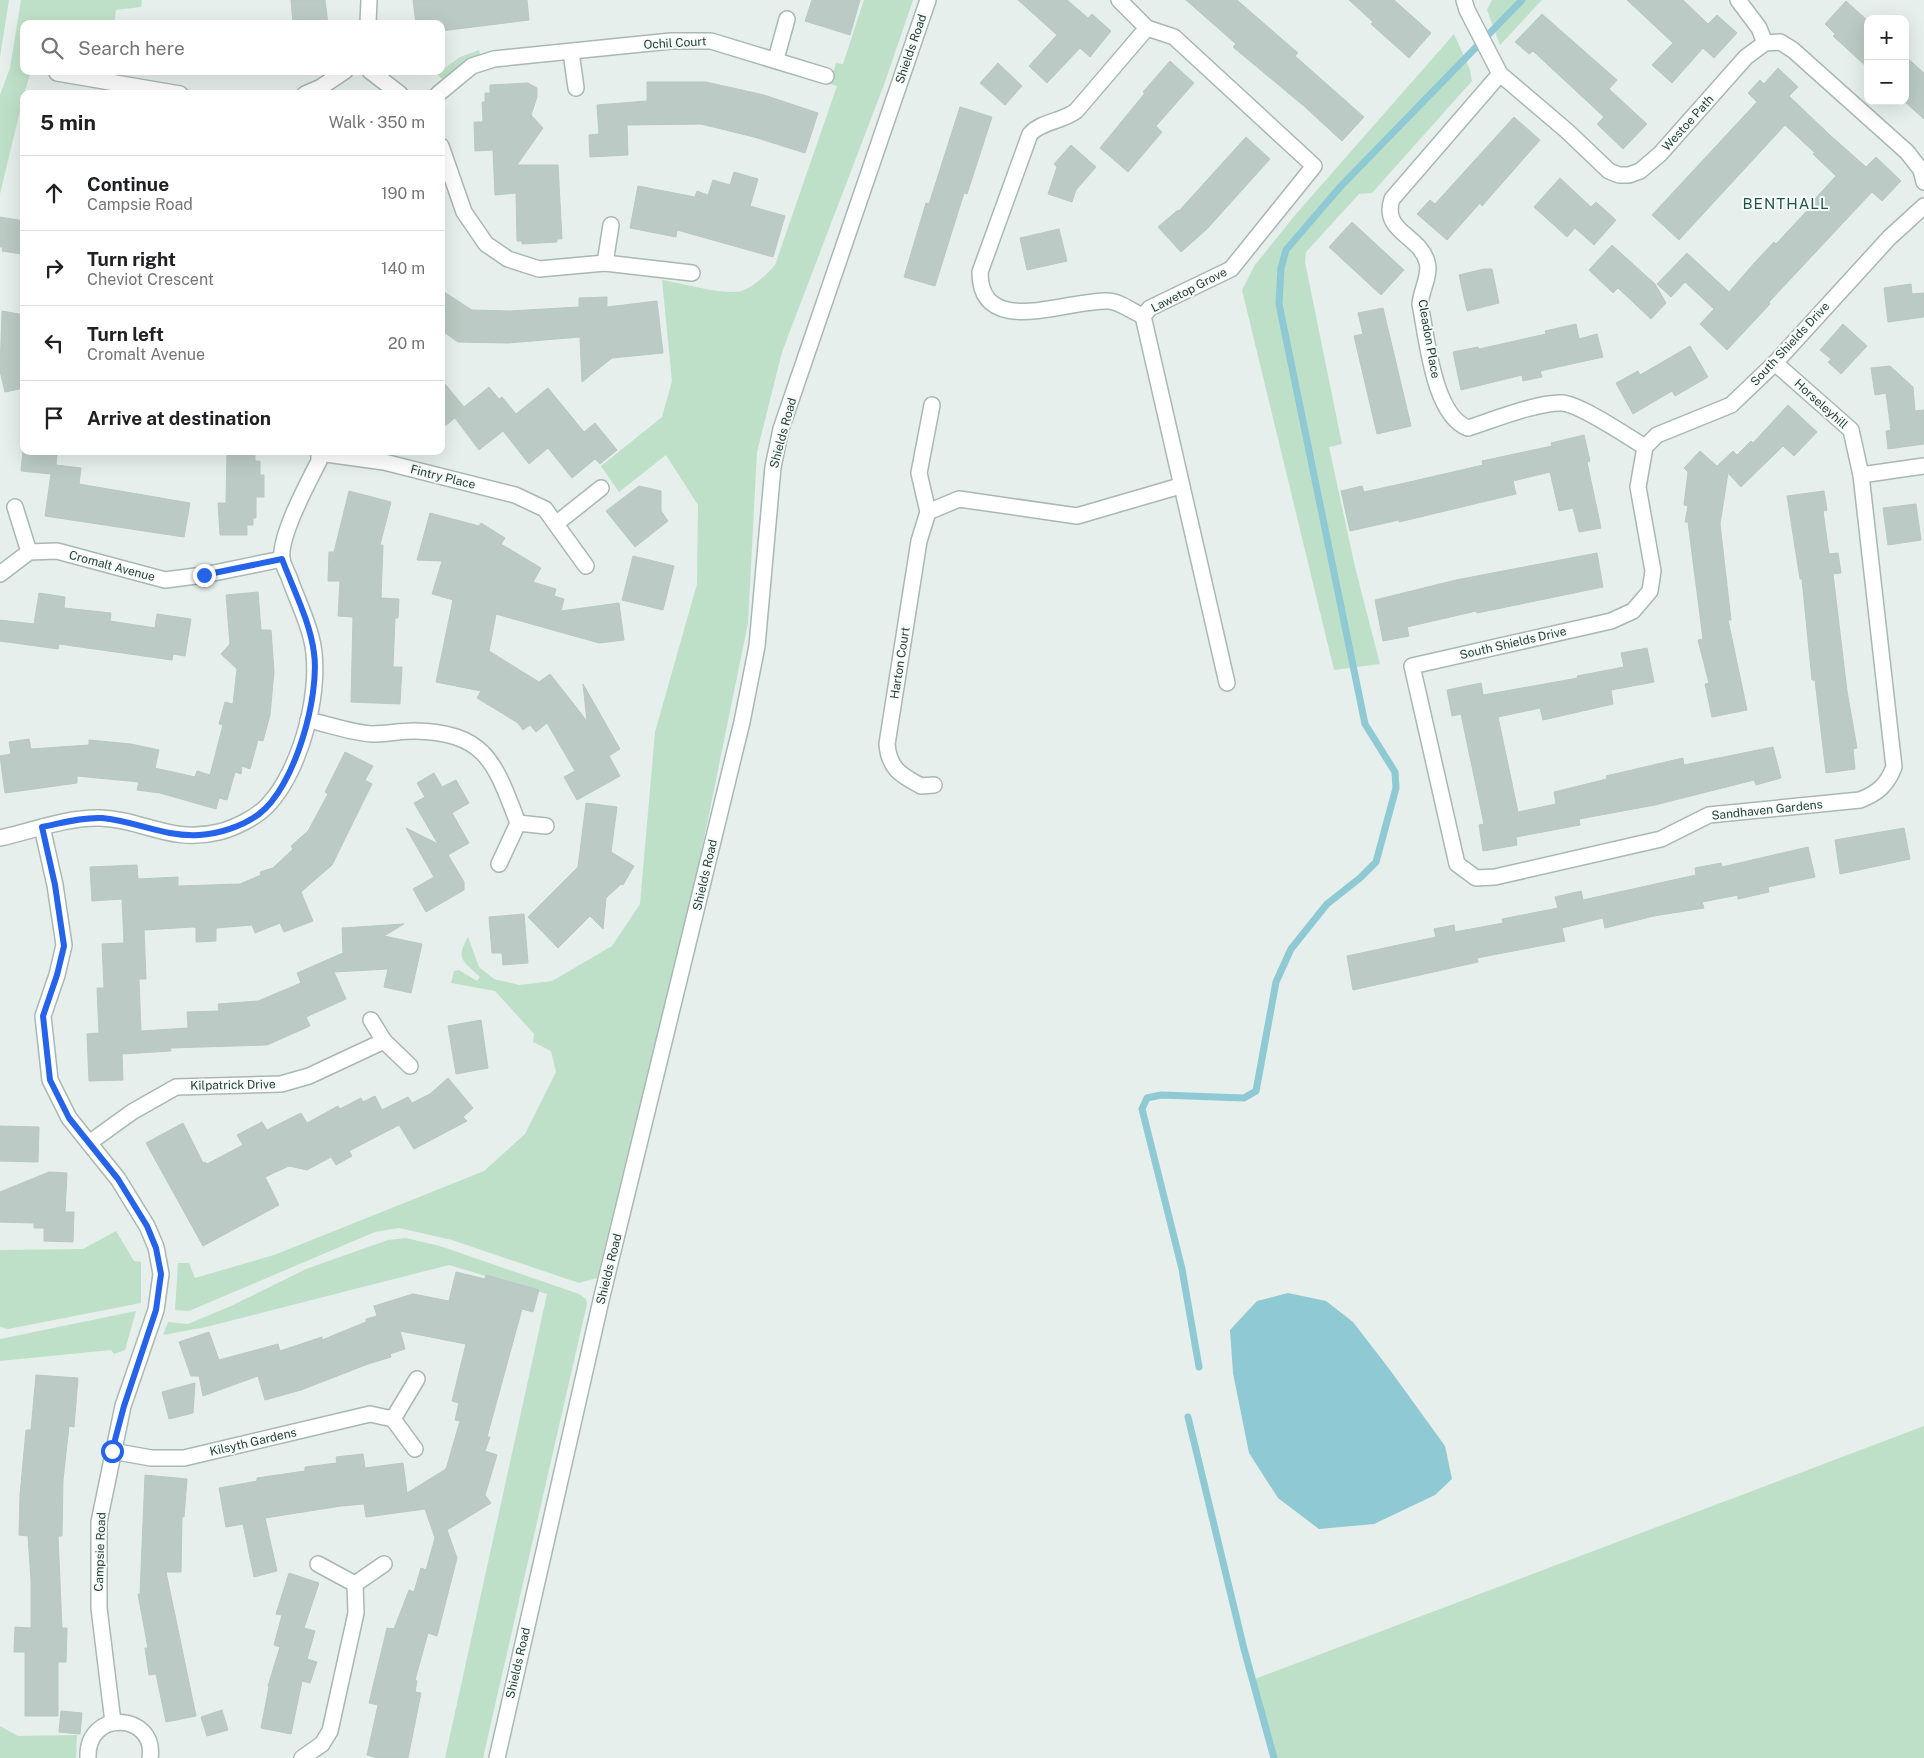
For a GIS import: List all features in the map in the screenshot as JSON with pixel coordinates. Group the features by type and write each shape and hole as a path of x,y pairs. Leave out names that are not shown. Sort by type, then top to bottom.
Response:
{"street":[{"path":"368,20 369,0"},
{"name":"Shields Road","path":"497,1758 602,1296 742,722 757,646 773,467 781,429 928,0"},
{"path":"1119,0 1147,28 1076,110 1067,117 1037,126 1030,134 980,272 980,284 988,298 1002,310 1020,313 1110,300 1143,316"},
{"name":"Westoe Path","path":"1464,0 1467,10 1500,74 1567,130 1609,171 1619,175 1629,175 1640,171 1660,154 1746,57 1765,43"},
{"path":"1738,0 1759,28 1765,43 1780,42 1793,50 1907,152 1920,170 1924,182"},
{"path":"776,59 787,19"},
{"name":"Lawetop Grove","path":"1147,28 1174,37 1314,166 1231,269 1150,308 1143,316 1180,486 1227,683"},
{"name":"Ochil Court","path":"443,90 472,66 494,59 671,41 711,41 776,59 826,76"},
{"path":"571,52 576,88"},
{"name":"Cleadon Place","path":"1500,74 1392,199 1388,209 1391,221 1427,259 1429,268 1421,292 1420,304 1438,386 1448,411 1460,424 1468,428 1541,406 1563,403 1576,407 1645,447"},
{"path":"80,75 117,78 164,90"},
{"path":"316,90 339,75"},
{"path":"375,75 395,90"},
{"path":"445,157 464,212 486,244 508,259 539,270 605,263 692,273"},
{"name":"South Shields Drive","path":"1412,666 1611,621 1633,611 1650,591 1653,571 1638,487 1645,447 1657,436 1730,405 1776,363 1889,238 1924,206"},
{"path":"605,263 611,225"},
{"name":"Horseleyhill","path":"1776,363 1851,430 1861,475"},
{"path":"932,405 919,473 928,512 959,499 1077,516 1180,486"},
{"path":"0,838 86,818 102,818 175,835 220,832 258,814 270,804 286,778 308,720 313,690 314,655 311,637 282,559 284,538 319,461 319,455"},
{"name":"Fintry Place","path":"338,455 384,462 515,495 545,509 557,523 586,566"},
{"path":"1861,475 1924,466"},
{"name":"Sandhaven Gardens","path":"1412,666 1457,864 1476,878 1495,877 1661,839 1709,815 1860,800 1878,793 1889,780 1894,766 1861,475"},
{"path":"557,523 601,488"},
{"path":"0,574 30,552 15,507"},
{"name":"Harton Court","path":"928,512 919,541 887,744 888,758 893,767 921,786 934,785"},
{"name":"Cromalt Avenue","path":"30,552 57,551 165,580 204,575 282,559"},
{"path":"308,720 370,734 415,731 447,735 475,745 498,773 518,824 499,864"},
{"path":"518,824 546,826"},
{"name":"Campsie Road","path":"42,827 55,885 64,946 57,975 43,1016 50,1080 69,1118 118,1179 147,1226 156,1248 161,1274 156,1310 124,1406 112,1451 98,1522 99,1608 113,1722"},
{"path":"371,1020 384,1041 410,1066"},
{"name":"Kilpatrick Drive","path":"89,1143 132,1112 176,1087 281,1084 309,1076 384,1041"},
{"path":"415,1449 393,1419 417,1379"},
{"name":"Kilsyth Gardens","path":"112,1451 151,1458 184,1458 352,1417 370,1414 393,1419"},
{"path":"318,1564 355,1584"},
{"path":"355,1584 384,1564"},
{"path":"302,1758 322,1744 330,1731 356,1613 355,1584"},
{"path":"88,1758 88,1748 97,1730 113,1722 123,1722 141,1730 154,1757"}],"green space":[{"path":"0,0 9,0 0,57"},
{"path":"21,0 142,0 141,7 116,10 115,20 20,20 20,75 30,75 25,90 20,90 20,111 0,194 0,95 10,68"},
{"path":"864,0 913,0 885,82 782,352 757,452 748,623 698,868 597,1278 579,1283 452,1240 399,1228 375,1232 189,1311 175,1310 178,1263 189,1263 195,1278 274,1255 484,1171 525,1134 556,1072 551,1051 533,1042 534,1034 495,991 451,983 454,971 459,970 477,981 480,977 463,959 462,951 468,937 479,967 494,979 519,985 552,981 612,946 640,904 655,732 697,584 698,505 666,455 619,492 601,466 662,417 672,381 662,280 716,291 737,292 753,285 775,265 837,86 830,84 836,63 843,64"},
{"path":"1492,0 1542,0 1500,45 1487,10"},
{"path":"1454,34 1470,70 1472,81 1372,193 1359,194 1306,252 1305,262 1342,444 1329,447 1355,567 1380,664 1334,670 1242,290 1255,265 1296,214"},
{"path":"479,50 481,58 456,69 442,79 438,75 445,75 445,68 460,57"},
{"path":"116,1231 134,1261 141,1262 141,1303 8,1329 0,1327 0,1250 83,1249"},
{"path":"406,1238 440,1246 579,1294 586,1299 587,1304 483,1758 445,1758 547,1294 449,1265 206,1327 163,1335 168,1322 188,1324 231,1306 306,1269 388,1240"},
{"path":"136,1311 125,1350 114,1354 111,1350 0,1361 0,1339"},
{"path":"1924,1426 1924,1758 1272,1758 1252,1680"},
{"path":"0,1726 18,1736 77,1735 76,1758 0,1758"}],"water":[{"path":"1288,1293 1326,1301 1353,1322 1390,1370 1445,1446 1452,1479 1435,1495 1374,1524 1319,1529 1278,1498 1249,1453 1233,1373 1230,1330 1257,1301"}],"building":[{"path":"291,0 325,0 328,20 293,20"},
{"path":"413,0 527,0 529,20 445,30 445,20 416,20"},
{"path":"812,0 860,0 850,35 805,21"},
{"path":"1018,0 1067,0 1088,18 1092,14 1111,31 1090,57 1080,48 1047,83 1029,66 1057,35"},
{"path":"1186,0 1237,0 1298,53 1295,56 1364,117 1342,141 1305,107 1233,47 1236,44"},
{"path":"1349,0 1394,0 1431,33 1409,58 1371,24 1373,22"},
{"path":"1627,0 1683,0 1708,24 1717,15 1737,33 1714,58 1703,48 1672,83 1652,65 1673,43"},
{"path":"1846,1 1864,17 1864,64 1833,36 1835,34 1825,24"},
{"path":"1542,14 1617,80 1609,89 1647,124 1623,149 1597,124 1604,117 1533,51 1529,54 1515,42"},
{"path":"1909,60 1924,73 1924,119 1908,105"},
{"path":"1170,61 1194,83 1156,126 1162,132 1128,172 1100,148 1145,93 1143,92"},
{"path":"998,63 1022,86 1005,105 980,83"},
{"path":"1778,68 1798,87 1789,96 1831,136 1866,167 1876,157 1901,181 1882,201 1872,192 1769,302 1770,304 1727,350 1700,324 1714,309 1685,282 1671,297 1657,284 1687,253 1729,292 1774,242 1776,244 1816,201 1814,200 1836,176 1785,125 1679,240 1652,215 1757,102 1748,93 1760,80 1764,84"},
{"path":"647,82 706,82 764,95 818,113 805,153 754,137 701,124 627,125 628,155 590,157 589,135 599,134 597,105 647,101"},
{"path":"528,83 537,88 537,97 531,115 543,128 517,165 558,165 562,239 557,239 557,242 522,244 522,241 517,241 516,193 495,195 493,150 475,151 474,122 483,122 482,102 485,102 485,93 490,93 490,85"},
{"path":"960,107 992,117 967,194 964,193 935,286 904,277 926,203 929,204"},
{"path":"1514,117 1540,140 1482,206 1480,203 1447,240 1417,214 1430,200 1435,204"},
{"path":"1246,137 1270,159 1207,229 1181,252 1158,227 1179,211"},
{"path":"1071,145 1096,167 1076,190 1072,202 1048,194 1057,167 1054,164"},
{"path":"734,172 758,179 750,206 785,216 773,257 677,230 676,237 630,228 638,186 695,197 697,191 708,195 713,180 730,185"},
{"path":"1560,178 1591,207 1596,202 1616,220 1594,245 1575,228 1567,237 1534,207"},
{"path":"0,217 20,220 20,254 2,251 3,247 0,247"},
{"path":"1352,222 1404,270 1381,295 1329,247"},
{"path":"1059,229 1067,261 1027,270 1020,238"},
{"path":"1612,245 1655,284 1666,303 1651,319 1618,288 1613,293 1589,270"},
{"path":"1492,269 1499,303 1467,311 1459,275"},
{"path":"1911,284 1912,294 1924,293 1924,317 1888,322 1884,288"},
{"path":"445,293 472,310 510,311 579,307 579,298 607,297 607,307 657,301 663,353 612,358 582,382 580,337 508,343 458,342 445,333"},
{"path":"1383,308 1411,426 1377,434 1354,336 1363,334 1358,313"},
{"path":"2,311 20,314 20,389 5,392 0,371"},
{"path":"1576,324 1579,339 1597,334 1603,357 1540,371 1542,377 1523,381 1522,375 1461,390 1453,352 1478,347 1479,349 1546,334 1545,331"},
{"path":"1843,324 1867,346 1841,374 1828,362 1831,359 1820,350"},
{"path":"1690,346 1708,377 1675,396 1672,391 1633,414 1616,383 1638,371 1640,375"},
{"path":"1890,366 1913,387 1915,411 1924,410 1924,444 1888,449 1886,431 1891,430 1886,393 1875,395 1871,368"},
{"path":"445,384 464,407 489,387 499,399 502,397 516,414 548,388 584,432 595,423 617,450 600,464 595,459 572,478 548,448 529,464 503,431 479,450 455,418 445,426"},
{"path":"1788,405 1817,432 1794,456 1783,446 1741,487 1728,473 1720,524 1731,620 1728,620 1747,710 1712,717 1705,684 1709,683 1698,640 1703,639 1688,522 1685,522 1688,506 1684,505 1688,472 1684,468 1700,451 1717,466 1733,451 1737,455 1751,441 1753,443"},
{"path":"1584,435 1590,461 1587,462 1601,528 1579,532 1573,508 1559,511 1550,472 1513,481 1516,494 1399,522 1399,520 1350,531 1341,491 1362,486 1364,492 1405,483 1483,465 1482,461 1552,446 1551,443"},
{"path":"23,455 57,455 56,465 81,468 79,484 190,503 184,537 45,516 51,474 21,471"},
{"path":"227,455 255,455 255,461 260,461 260,475 264,475 264,497 256,497 256,518 253,518 253,525 247,525 247,535 220,535 218,503 226,503"},
{"path":"639,486 661,491 661,511 668,521 635,547 606,511"},
{"path":"349,491 391,502 380,545 383,545 381,598 399,599 398,618 395,618 393,667 402,667 400,704 351,702 353,617 338,616 340,581 328,581 329,552 334,552"},
{"path":"1824,491 1827,510 1823,511 1829,554 1838,553 1841,573 1833,574 1847,691 1857,748 1853,749 1855,769 1826,773 1815,680 1812,680 1802,579 1800,579 1787,496"},
{"path":"1916,504 1921,540 1888,545 1883,508"},
{"path":"430,513 479,526 481,523 505,538 501,544 541,568 533,582 556,589 554,596 564,599 561,611 619,603 624,640 599,643 496,614 489,651 539,682 550,674 587,721 583,684 620,749 609,756 620,776 577,800 564,777 575,771 547,723 536,732 530,725 523,730 518,723 477,698 481,691 436,682 453,600 432,594 442,561 417,560"},
{"path":"1597,553 1603,587 1477,613 1476,611 1407,627 1409,636 1383,641 1375,600 1456,580"},
{"path":"633,556 674,566 663,610 622,600"},
{"path":"258,592 261,630 271,630 274,672 270,715 263,741 258,740 250,769 242,766 241,774 235,772 227,800 219,798 216,809 160,793 137,790 139,782 77,776 77,783 5,793 0,756 11,754 9,742 29,739 31,749 89,745 89,740 131,744 159,750 155,768 195,777 197,771 210,775 223,725 219,724 225,702 233,704 237,669 221,654 230,644 226,595"},
{"path":"39,593 65,597 64,608 111,613 110,621 155,628 157,614 191,619 185,656 173,654 172,660 59,644 58,649 0,641 0,620 34,624"},
{"path":"1647,648 1654,682 1611,690 1613,704 1543,720 1540,708 1498,717 1518,812 1556,804 1554,792 1607,779 1606,776 1683,758 1684,765 1773,747 1781,778 1756,785 1754,780 1655,805 1579,819 1580,825 1516,837 1517,845 1483,851 1479,825 1484,824 1461,714 1452,716 1447,690 1481,683 1483,695 1578,678 1577,676 1624,667 1621,653"},
{"path":"345,752 373,766 365,780 372,784 332,865 301,892 313,921 284,932 280,923 255,933 252,925 216,928 216,941 196,942 196,928 193,927 144,930 146,979 139,979 141,1031 188,1028 187,1012 219,1011 218,1004 258,1001 301,983 297,973 343,953 342,928 404,924 384,936 422,944 411,993 384,987 388,969 334,972 346,999 306,1017 310,1026 267,1045 170,1048 171,1051 122,1054 123,1080 89,1081 87,1034 99,1033 97,988 104,988 102,944 124,943 122,899 92,901 90,867 137,865 138,879 178,877 178,886 240,884 261,875 260,872 273,868 293,849 291,846 308,831 328,794 325,792"},
{"path":"434,773 442,787 456,780 469,803 452,813 469,843 448,855 464,882 464,890 426,912 413,889 434,877 406,828 438,844 414,803 425,797 417,783"},
{"path":"586,803 617,807 611,852 634,866 623,885 621,884 606,898 603,929 590,916 558,948 528,917 578,867"},
{"path":"1904,828 1910,859 1840,874 1835,840"},
{"path":"1808,847 1815,877 1768,887 1769,892 1738,899 1738,895 1702,902 1704,908 1654,916 1605,928 1603,918 1562,928 1565,941 1477,958 1478,962 1353,990 1347,956 1436,937 1434,929 1454,925 1455,932 1503,923 1502,919 1558,908 1555,897 1581,891 1583,900 1696,875 1695,868 1721,863 1722,867"},
{"path":"524,914 528,963 503,965 502,953 492,953 489,917"},
{"path":"481,1020 488,1068 456,1074 448,1026"},
{"path":"448,1078 473,1108 463,1117 467,1121 414,1149 399,1125 349,1151 352,1156 336,1165 331,1157 307,1170 289,1166 265,1177 279,1205 203,1246 146,1143 183,1123 203,1163 207,1164 243,1145 237,1135 262,1122 267,1130 301,1113 307,1123 338,1106 340,1109 361,1098 363,1102 375,1096 382,1110 408,1097 412,1103 430,1094"},
{"path":"0,1126 39,1127 38,1162 0,1161"},
{"path":"49,1172 67,1173 65,1212 74,1212 73,1242 44,1241 44,1228 34,1228 34,1223 0,1222 0,1192"},
{"path":"456,1272 485,1279 486,1275 539,1290 533,1312 522,1309 487,1437 490,1437 485,1451 497,1455 485,1495 491,1503 447,1530 457,1558 437,1636 428,1633 415,1680 417,1681 415,1692 421,1693 408,1758 378,1758 367,1755 378,1705 369,1703 387,1628 394,1629 409,1590 414,1592 421,1568 426,1570 435,1538 425,1509 366,1517 364,1504 265,1518 277,1571 254,1577 243,1524 226,1527 219,1488 257,1481 257,1478 305,1471 305,1467 337,1463 336,1457 363,1454 365,1468 403,1463 407,1493 446,1469 460,1421 455,1420 459,1403 452,1401 466,1344 400,1331 405,1349 390,1354 391,1357 301,1390 265,1400 258,1376 203,1396 199,1376 191,1376 179,1342 209,1332 219,1360 278,1344 280,1351 322,1337 322,1340 366,1322 366,1319 377,1316 374,1306 413,1294 449,1301"},
{"path":"36,1375 78,1378 74,1427 69,1426 63,1480 62,1536 58,1536 62,1628 67,1628 66,1662 58,1662 58,1716 25,1716 25,1652 14,1652 15,1627 31,1628 31,1580 28,1536 19,1535 20,1495 26,1430 31,1430"},
{"path":"195,1383 193,1413 169,1419 162,1392"},
{"path":"145,1475 187,1479 184,1517 182,1516 181,1572 166,1572 196,1716 166,1722 156,1674 149,1675 145,1648 148,1648 138,1594 140,1594"},
{"path":"289,1573 319,1583 304,1628 315,1631 307,1659 317,1662 310,1683 302,1681 291,1734 261,1728 268,1686 280,1647 274,1645 282,1615 276,1614"},
{"path":"222,1710 228,1730 207,1736 201,1717"},
{"path":"61,1711 82,1713 80,1734 59,1732"}],"waterway":[{"path":"1199,1367 1182,1269 1142,1109 1147,1098 1161,1095 1244,1098 1256,1091 1276,982 1291,949 1327,904 1360,878 1376,862 1396,788 1395,772 1365,724 1279,304 1281,268 1286,250 1341,186 1522,0"},
{"path":"1188,1417 1244,1649 1274,1758"}],"district":[{"name":"BENTHALL","path":"1786,203"}],"route":[{"path":"112,1451 124,1406 156,1310 161,1274 156,1248 147,1226 118,1179 69,1118 50,1080 43,1016 57,975 64,946 55,885 42,827 86,818 102,818 175,835 200,835 220,832 258,814 270,804 286,778 299,748 308,720 313,690 314,655 311,637 282,559 204,575"}]}
